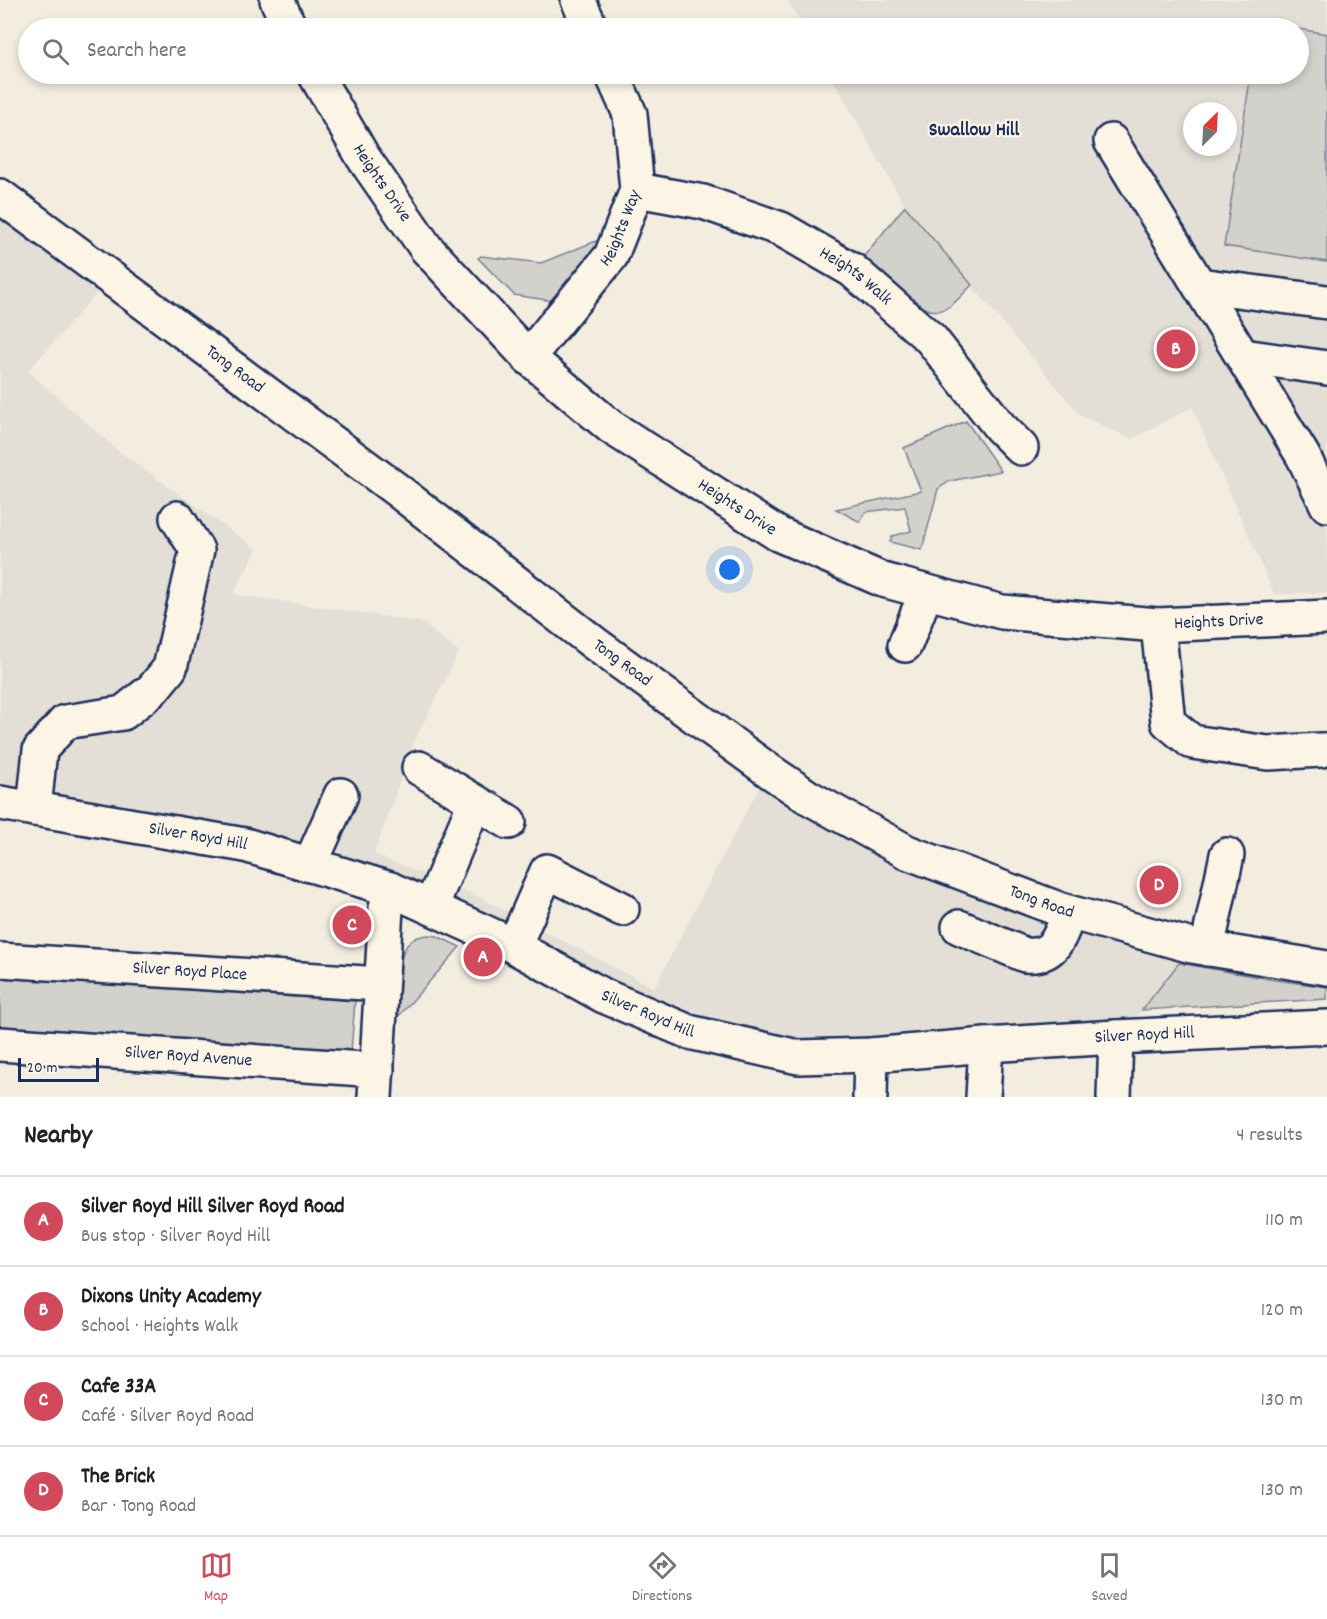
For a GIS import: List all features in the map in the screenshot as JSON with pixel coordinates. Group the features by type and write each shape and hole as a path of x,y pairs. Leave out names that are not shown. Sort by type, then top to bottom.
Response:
{"street":[{"path":"278,0 286,18"},
{"path":"578,0 586,18"},
{"name":"Heights Drive","path":"321,84 363,157 426,248 528,357 611,427 778,534 883,580 1002,612 1158,626 1327,617"},
{"name":"Heights Way","path":"528,357 611,256 638,190 630,114 616,84"},
{"path":"1111,141 1303,456 1327,505"},
{"name":"Heights Walk","path":"638,190 703,202 781,228 852,270 931,339 1000,427 1021,448"},
{"name":"Tong Road","path":"0,196 397,490 594,643 808,797 907,852 1069,913 1206,949 1327,968"},
{"path":"1199,285 1327,302"},
{"path":"1243,356 1327,368"},
{"path":"34,809 40,750 65,722 123,713 152,690 170,668 197,550 177,518"},
{"path":"905,645 926,592"},
{"path":"1158,626 1168,722 1192,742 1268,753 1322,750"},
{"path":"419,768 509,822"},
{"path":"310,865 341,795"},
{"path":"431,907 475,802"},
{"name":"Silver Royd Hill","path":"0,803 245,845 390,889 514,946 604,996 689,1032 798,1057 871,1055 1116,1037 1327,1027"},
{"path":"1206,949 1227,855"},
{"path":"514,946 547,872 622,909"},
{"path":"376,1084 386,908 390,889"},
{"path":"959,927 1025,955 1034,956 1050,950 1056,944 1069,913"},
{"name":"Silver Royd Place","path":"0,960 381,984"},
{"path":"1114,1097 1116,1037"},
{"name":"Silver Royd Avenue","path":"0,1044 376,1084"},
{"path":"983,1097 986,1045"},
{"path":"870,1097 871,1055"}],"shaded area":[{"path":"787,0 1327,0 1327,593 1274,594 1192,407 1132,439 1081,416 905,206 836,84 1309,84 1309,18 798,18"},
{"path":"1309,31 1327,34 1327,262 1224,246 1249,84 1309,84"},
{"path":"0,196 110,278 28,371 117,450 257,549 233,594 421,622 459,652 414,742 374,854 477,896 654,988 768,770 808,797 1192,946 1142,1010 1116,1037 871,1055 689,1032 390,889 0,803"},
{"path":"905,206 972,285 955,302 944,309 938,311 922,307 864,256"},
{"path":"601,239 590,257 553,301 514,295 478,258 481,256 541,263"},
{"path":"966,421 1001,471 950,481 938,489 922,550 890,542 892,536 911,531 905,507 865,512 860,522 836,509 921,491 904,448"},
{"path":"428,935 437,936 460,947 398,1017 402,956 412,940"},
{"path":"1179,963 1327,987 1327,999 1142,1010"},
{"path":"0,977 355,1001 351,1052 0,1028"}],"place":[{"name":"Dixons Unity Academy","path":"1176,349"},
{"name":"The Brick","path":"1159,885"},
{"name":"Cafe 33A","path":"352,925"},
{"name":"Silver Royd Hill Silver Royd Road","path":"483,957"}],"district":[{"name":"Swallow Hill","path":"974,131"}]}
